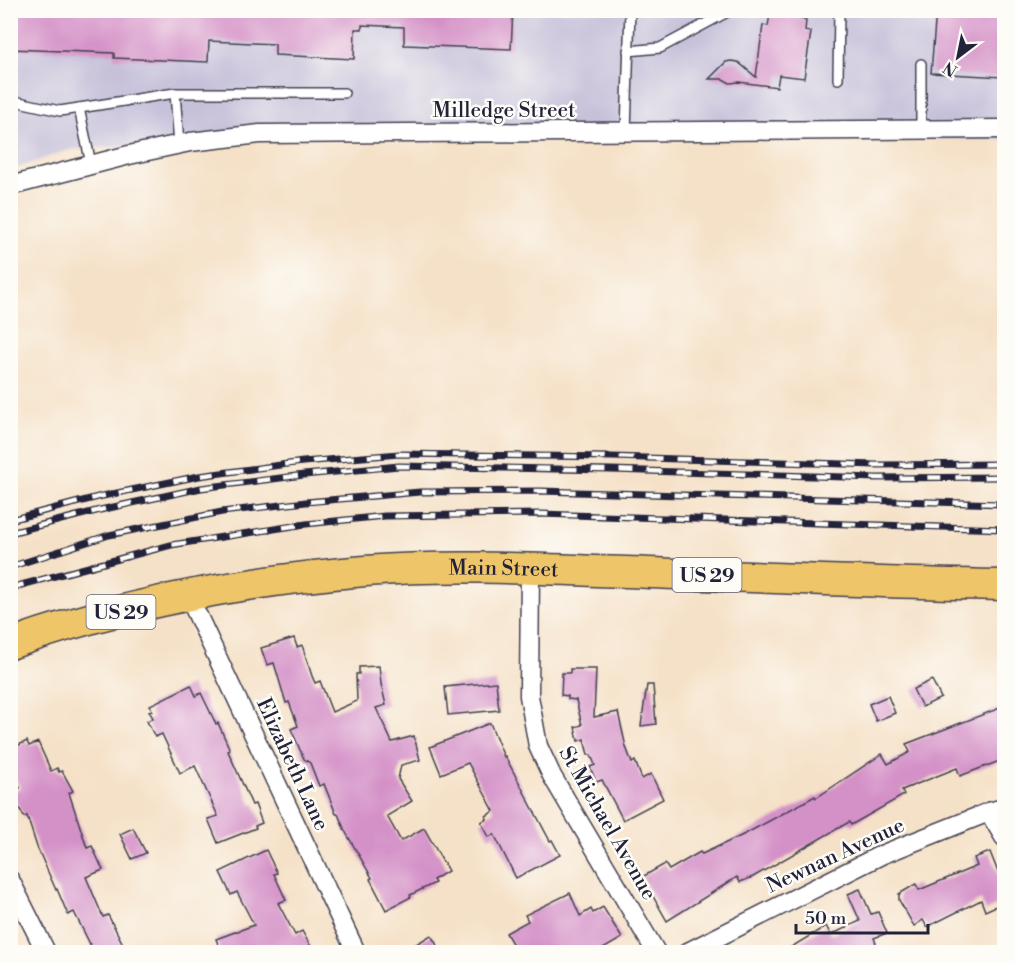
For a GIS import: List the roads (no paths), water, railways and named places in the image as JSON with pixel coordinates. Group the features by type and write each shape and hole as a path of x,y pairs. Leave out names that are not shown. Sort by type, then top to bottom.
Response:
{"main road":[{"name":"Main Street","path":"10,644 53,628 188,596 277,580 367,571 446,567 530,568 1005,585"}],"street":[{"name":"Milledge Street","path":"10,186 91,164 179,144 260,134 1005,129"},
{"name":"St Michael Avenue","path":"530,568 529,696 538,746 552,776 657,952"},
{"name":"Elizabeth Lane","path":"188,596 356,952"},
{"path":"997,810 1005,837"},
{"name":"Newnan Avenue","path":"688,952 881,855 997,810"},
{"path":"10,880 46,952"}],"lane":[{"path":"626,131 630,10"},
{"path":"628,51 660,48 731,10"},
{"path":"838,78 839,10"},
{"path":"921,64 921,129"},
{"path":"176,93 179,144"},
{"path":"10,100 60,111 176,93 344,93"},
{"path":"79,108 91,164"}],"railway":[{"path":"10,520 98,497 199,476 303,462 399,454 612,457 877,465 1004,464"},
{"path":"10,533 201,488 399,466 877,478 1004,477"},
{"path":"10,567 109,535 222,512 420,492 540,491 1004,504"},
{"path":"10,588 171,545 306,524 385,516 540,514 1004,529"}]}
